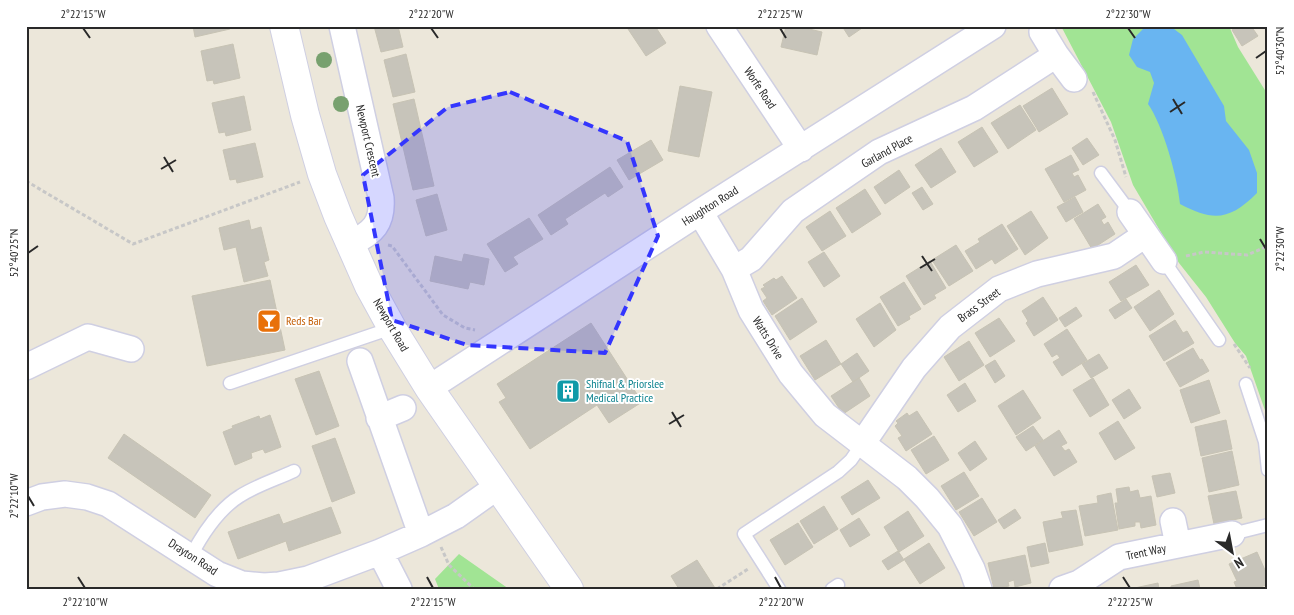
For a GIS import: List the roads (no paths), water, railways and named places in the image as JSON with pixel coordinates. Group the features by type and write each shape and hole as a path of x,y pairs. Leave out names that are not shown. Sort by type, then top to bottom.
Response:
{"main road":[{"name":"Newport Road","path":"284,26 304,115 322,174 338,216 357,240 369,286 429,388 569,589"}],"street":[{"name":"Newport Crescent","path":"342,26 381,198 382,211 376,226 357,240"},
{"name":"Worfe Road","path":"719,26 801,149"},
{"name":"Haughton Road","path":"429,388 700,212 993,26"},
{"path":"1042,32 1074,79"},
{"name":"Garland Place","path":"734,269 751,259 793,211 879,152 974,108 1056,55"},
{"name":"Watts Drive","path":"700,212 734,269 751,310 791,374 825,415 907,478 927,498 950,526 972,569 979,589"},
{"path":"1130,212 1164,262"},
{"name":"Brass Street","path":"862,444 914,368 950,327 999,289 1037,274 1114,256 1145,235"},
{"path":"26,367 88,337 131,349"},
{"path":"360,361 380,418 427,531"},
{"path":"380,418 403,408"},
{"name":"Drayton Road","path":"26,503 42,497 65,494 87,497 108,504 217,574 242,586 264,586 308,579 380,552 456,516 497,488"},
{"name":"Trent Way","path":"1173,520 1178,544"},
{"name":"Trent Way","path":"1062,589 1079,584 1120,557 1232,534"},
{"path":"380,552 399,589"}],"lane":[{"path":"1102,172 1130,212"},
{"path":"1164,262 1219,340"},
{"path":"230,383 392,328"},
{"path":"1246,384 1265,442 1268,470"},
{"path":"779,589 744,534 838,472 851,460 862,444"},
{"path":"191,556 203,534 240,496 294,471"},
{"path":"1232,534 1268,525"}],"water":[{"path":"1146,26 1170,26 1182,35 1224,106 1226,121 1249,150 1257,173 1257,193 1238,209 1230,213 1212,216 1180,204 1169,152 1154,113 1148,104 1154,83 1150,72 1137,67 1129,55 1133,39"}],"place":[{"name":"Reds Bar","path":"269,321"},
{"name":"Shifnal & Priorslee Medical Practice","path":"568,391"}]}
